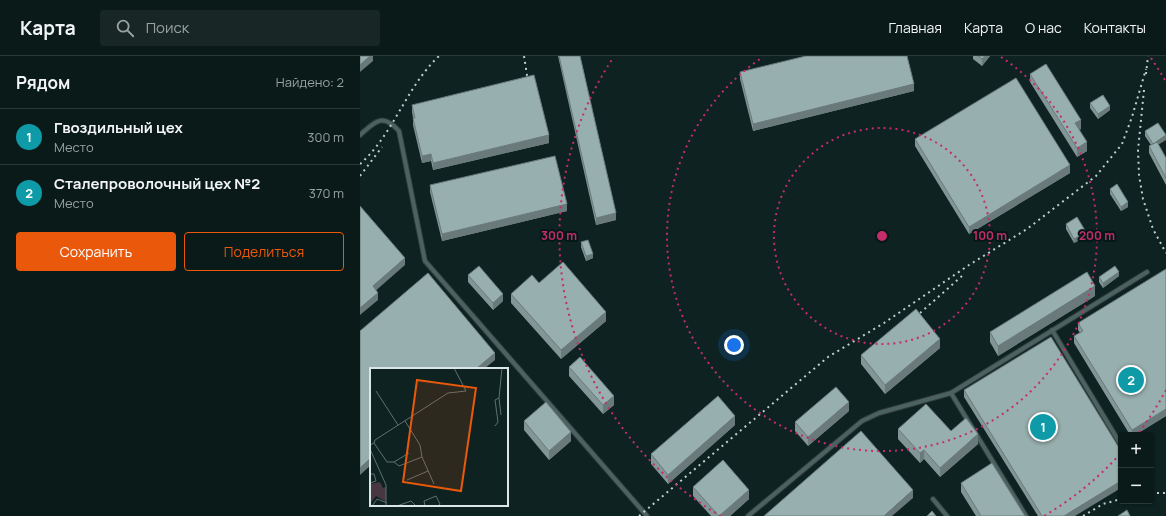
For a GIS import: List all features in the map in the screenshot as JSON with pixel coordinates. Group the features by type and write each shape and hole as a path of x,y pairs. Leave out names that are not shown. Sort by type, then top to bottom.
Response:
{"lane":[{"path":"360,135 377,120 384,120 392,124 399,131 425,261 647,516"},
{"path":"748,516 862,421 879,413 951,393 1148,272"},
{"path":"1052,330 1118,440"},
{"path":"951,393 1026,516"},
{"path":"933,499 947,516"}],"building":[{"path":"360,56 370,56 360,65"},
{"path":"559,56 580,56 616,213 596,218"},
{"path":"806,56 907,56 914,84 753,124 740,72"},
{"path":"978,56 985,56 982,59"},
{"path":"1046,64 1081,120 1075,123 1087,142 1077,148 1030,74"},
{"path":"534,75 549,135 433,163 431,154 422,156 413,118 415,118 412,105"},
{"path":"1016,78 1070,165 969,227 915,139"},
{"path":"1103,95 1110,106 1098,114 1090,103"},
{"path":"1158,123 1166,135 1153,144 1145,131"},
{"path":"1157,142 1166,158 1166,178 1149,146"},
{"path":"555,156 567,204 442,234 430,185"},
{"path":"1117,184 1128,202 1121,207 1110,189"},
{"path":"360,206 405,258 373,286 378,293 360,308"},
{"path":"1077,217 1086,232 1074,239 1066,224"},
{"path":"588,240 593,254 586,256 581,242"},
{"path":"563,262 606,312 561,350 511,294 532,275 539,283"},
{"path":"479,266 503,294 493,303 468,275"},
{"path":"1115,266 1119,272 1103,283 1099,277"},
{"path":"1166,269 1166,409 1132,430 1074,336 1083,331 1078,323"},
{"path":"1087,272 1095,286 998,346 990,332"},
{"path":"428,273 495,353 477,368 370,368 370,459 360,468 360,331"},
{"path":"916,309 940,339 885,385 861,355"},
{"path":"1051,337 1118,446 1118,483 1064,516 1042,516 964,390"},
{"path":"580,357 614,396 603,405 569,367"},
{"path":"836,387 849,402 808,437 795,422"},
{"path":"718,396 735,416 668,475 651,454"},
{"path":"546,402 571,432 549,451 524,421"},
{"path":"926,404 951,431 966,418 978,434 940,468 924,450 920,453 898,429"},
{"path":"861,431 913,490 884,516 764,516"},
{"path":"723,460 749,490 719,516 693,487"},
{"path":"992,463 1025,516 981,516 961,483"},
{"path":"1127,510 1130,516 1118,516"},
{"path":"932,511 936,516 927,516"}],"railway":[{"path":"360,164 382,139 408,96 428,68 439,56"},
{"path":"524,56 529,88"},
{"path":"1146,74 1148,56"},
{"path":"639,516 828,357 884,323 969,265 1027,229 1096,176 1122,144 1132,117 1146,69"},
{"path":"1144,90 1138,150 1139,175 1143,199 1153,229 1166,253"},
{"path":"360,176 382,147"},
{"path":"911,321 962,276"},
{"path":"1154,493 1166,493"},
{"path":"1083,516 1103,504 1118,500"}],"place":[{"name":"Сталепроволочный цех №2","path":"1131,380"},
{"name":"Гвоздильный цех","path":"1043,427"}]}
